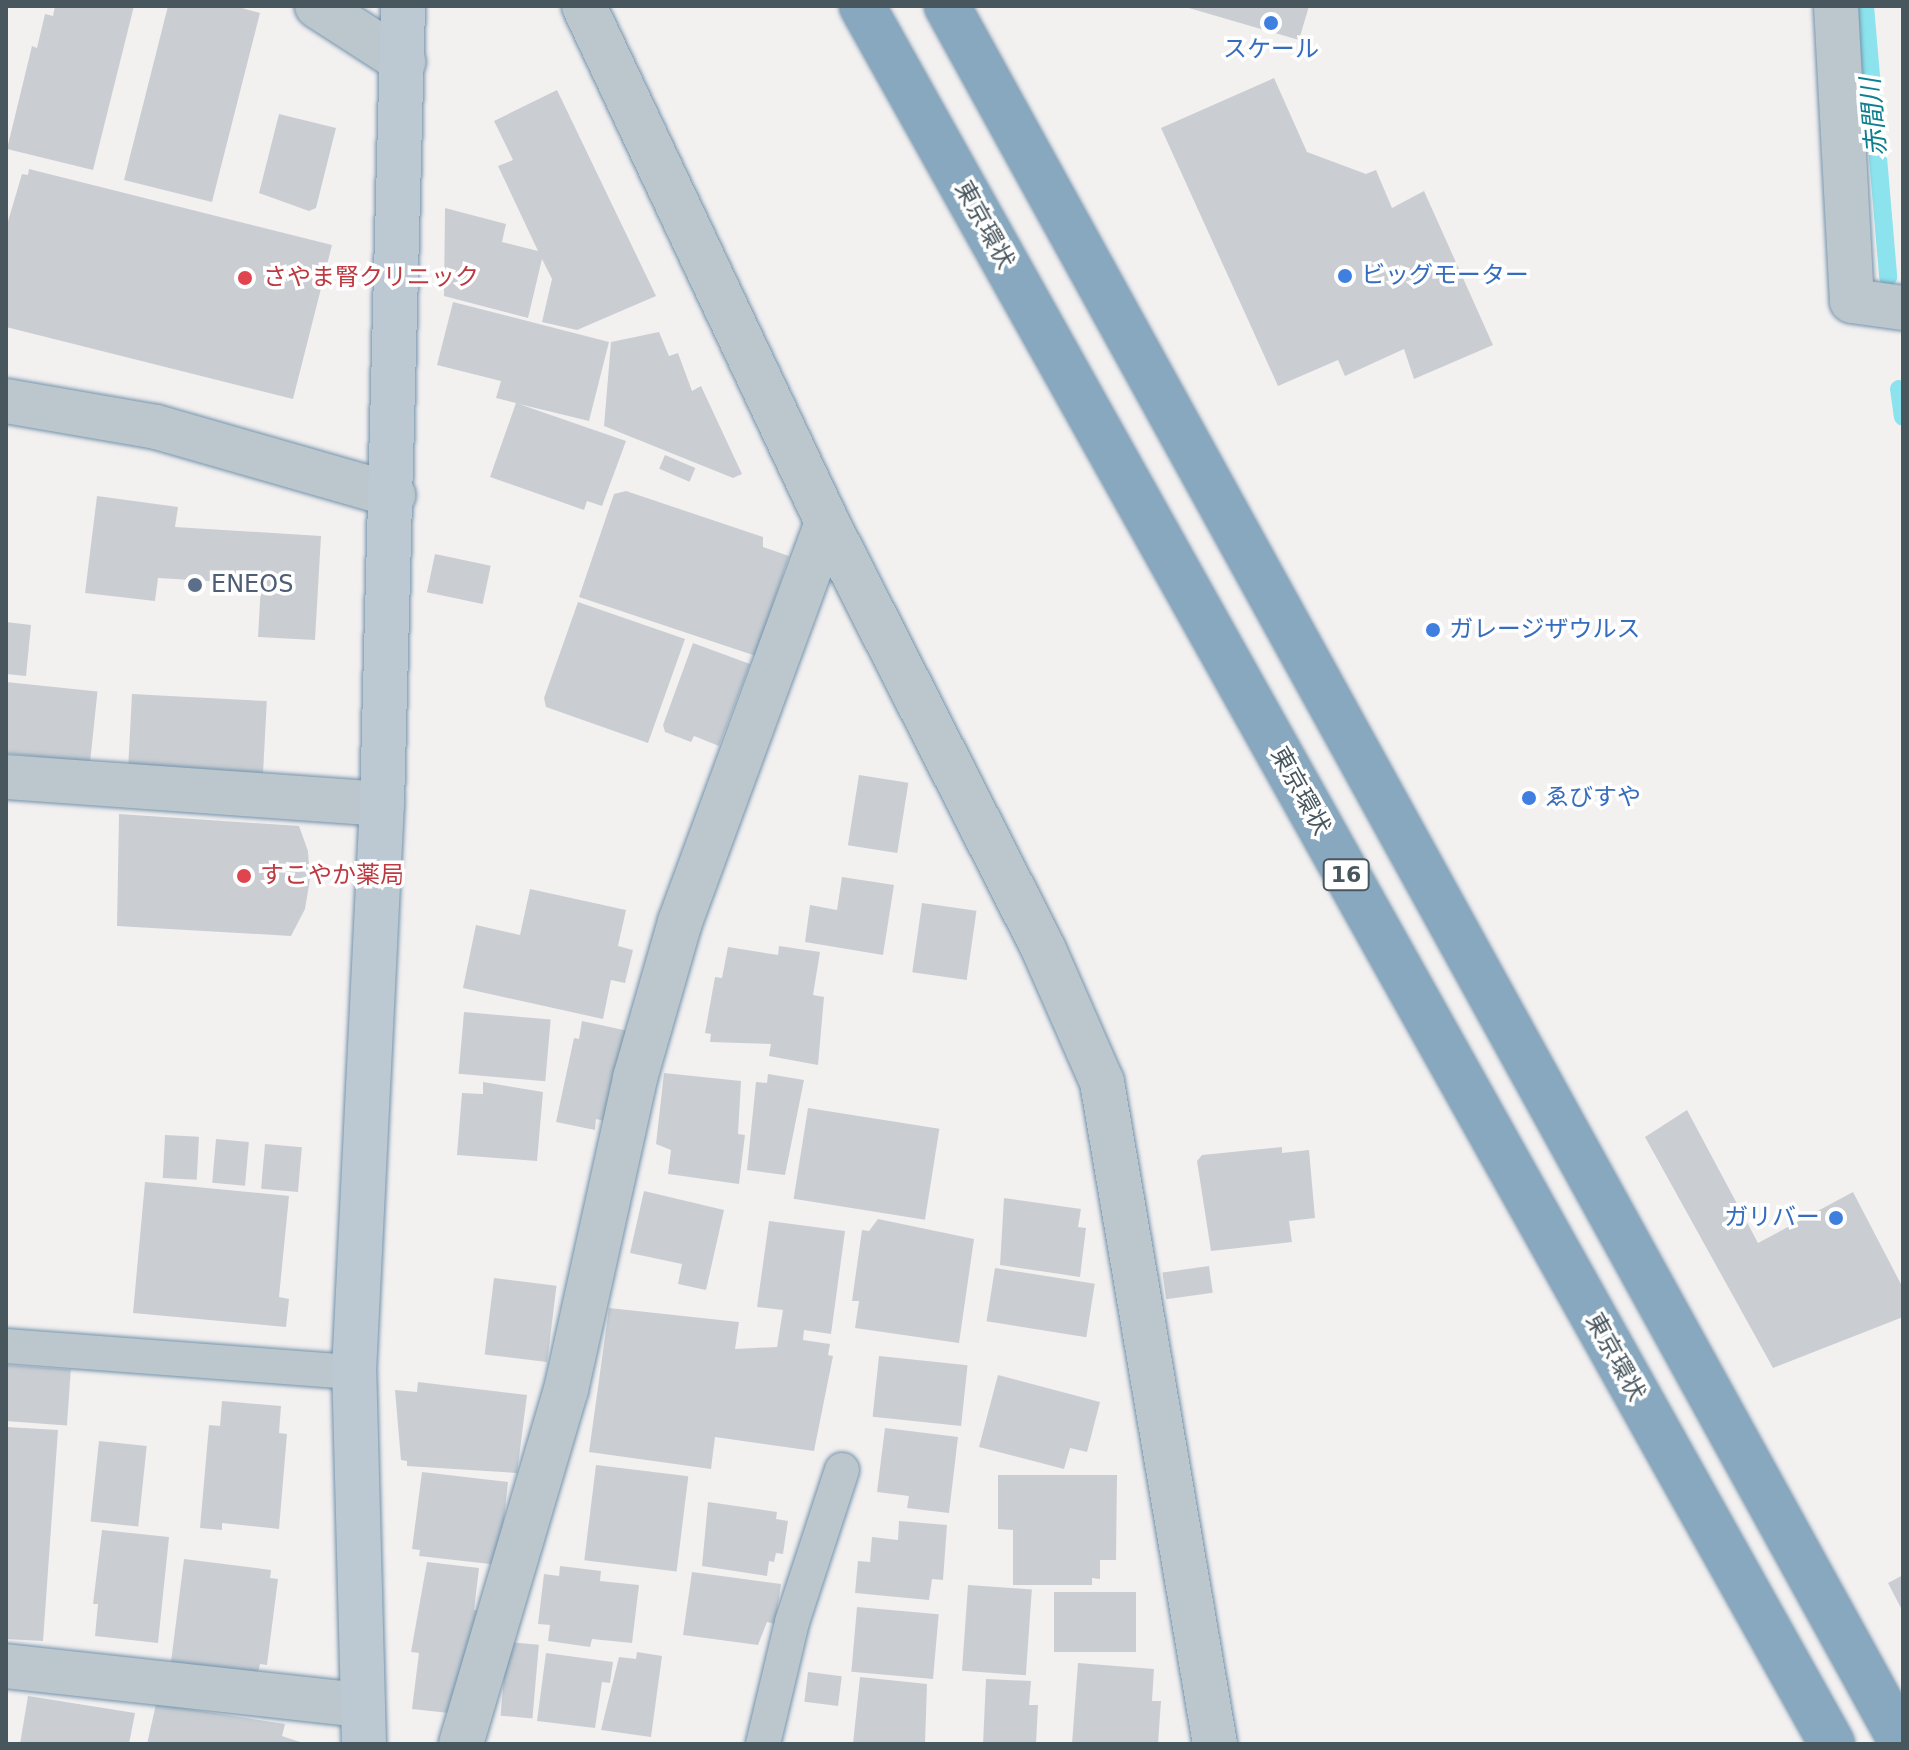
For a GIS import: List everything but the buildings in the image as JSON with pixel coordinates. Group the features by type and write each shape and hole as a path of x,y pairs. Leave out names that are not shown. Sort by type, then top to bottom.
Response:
{"highway":[{"name":"東京環状","path":"862,6 1832,1744"},
{"path":"947,6 1903,1744"}],"street":[{"path":"317,6 404,62"},
{"path":"6,1666 362,1725 354,1372 382,804 393,495 403,6"},
{"path":"584,6 827,522 1044,950 1102,1082 1215,1744"},
{"path":"1836,6 1852,301 1903,308"},
{"path":"6,401 156,427 393,495"},
{"path":"466,1743 566,1390 635,1078 680,922 827,522"},
{"path":"6,777 382,804"}],"lane":[{"path":"6,1346 354,1372"},
{"path":"763,1744 792,1622 842,1470"}],"waterway":[{"name":"赤間川","path":"1865,6 1888,277"},
{"name":"赤間川","path":"1899,389 1903,417"}],"place":[{"name":"スケール","path":"1271,23"},
{"name":"ビッグモーター","path":"1345,276"},
{"name":"さやま腎クリニック","path":"245,278"},
{"name":"ENEOS","path":"195,585"},
{"name":"ガレージザウルス","path":"1433,630"},
{"name":"ゑびすや","path":"1529,798"},
{"name":"すこやか薬局","path":"244,876"},
{"name":"ガリバー","path":"1836,1218"}]}
